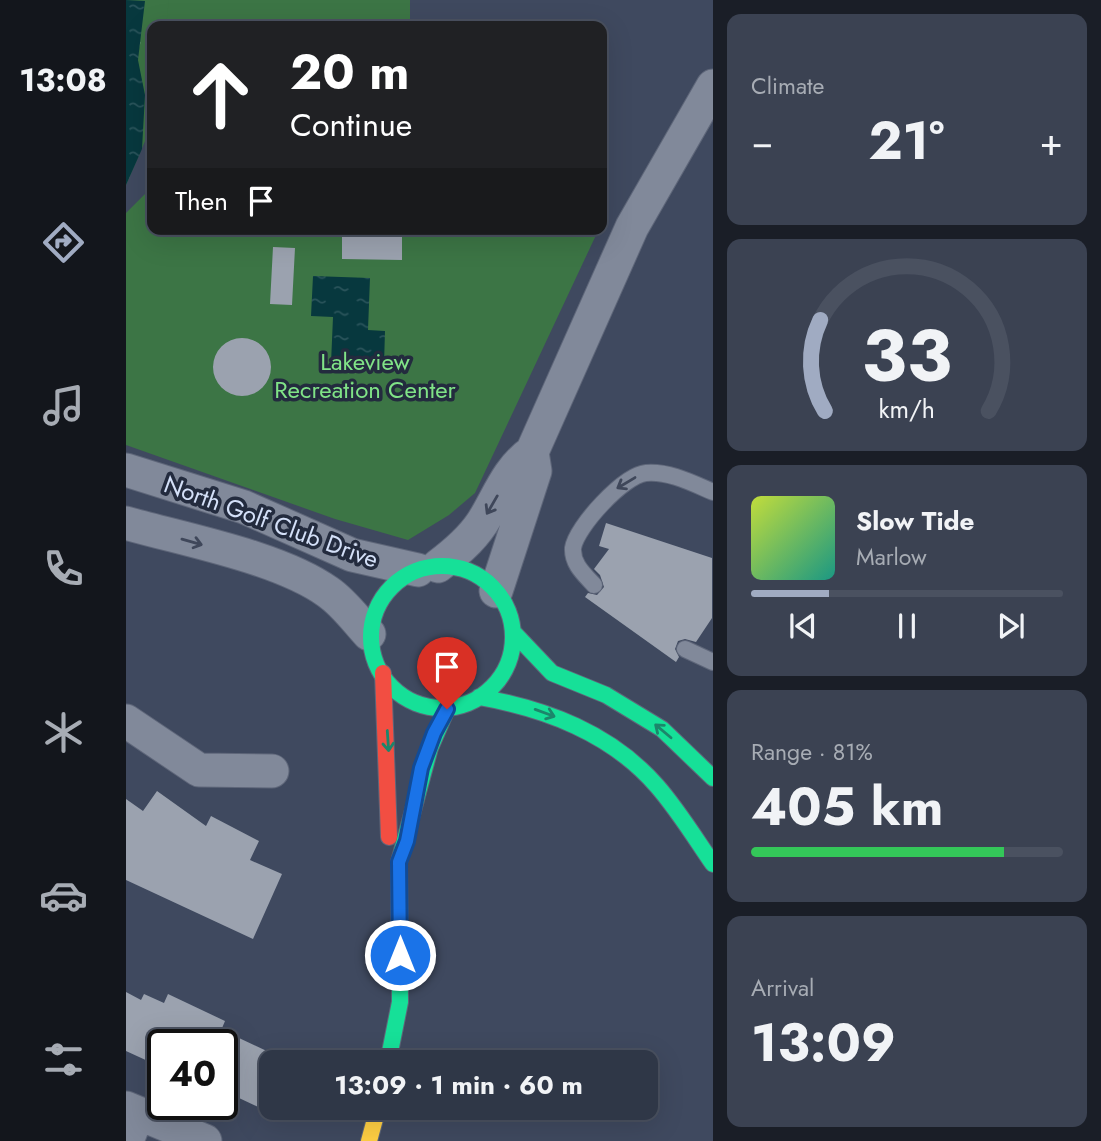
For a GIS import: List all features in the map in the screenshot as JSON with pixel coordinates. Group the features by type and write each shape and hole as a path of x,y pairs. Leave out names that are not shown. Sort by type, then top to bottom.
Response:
{"street":[{"path":"496,591 535,471 533,452 632,227 712,86"},
{"path":"399,862 390,842 389,759 383,673 369,634 372,617 387,593 461,548 480,526 516,463 533,452"},
{"name":"North Golf Club Drive","path":"126,471 244,507 352,555 428,568"},
{"name":"North Golf Club Drive","path":"126,523 256,561 310,581 330,593 369,634"},
{"path":"428,568 459,568 479,576 496,591 509,610 515,634 552,673 606,695 662,729 712,778"},
{"path":"383,673 395,688 410,700 427,707 447,709 479,697 503,674 515,634"},
{"path":"479,697 512,702 550,714 608,743 649,778 712,864"},
{"path":"390,1050 400,1002 399,862 407,841 421,768 434,733 447,709"},
{"path":"126,721 199,770 272,771"},
{"path":"369,1141 375,1120"},
{"path":"130,1121 205,1141"}],"lane":[{"path":"594,585 575,563 573,547 592,516 618,486 644,472 675,476 712,492"},
{"path":"685,649 712,662"}],"green space":[{"path":"126,0 172,0 171,21 147,21 147,137 126,185"},
{"path":"169,0 410,0 410,21 167,21"},
{"name":"Lakeview Recreation Center","path":"147,192 147,235 596,235 475,493 449,515 408,540 335,519 126,445 126,213"}],"water":[{"path":"126,0 145,1 138,60 145,95 142,149 126,185"},
{"path":"313,276 370,278 368,330 385,331 384,365 331,363 333,317 311,316"}],"building":[{"path":"342,235 402,235 402,260 342,259"},
{"path":"273,247 295,248 292,305 270,304"},
{"path":"242,338 253,340 266,351 271,367 269,378 258,391 242,396 231,394 218,383 213,367 215,356 226,343"},
{"path":"606,523 712,558 712,618 696,642 685,639 678,641 675,649 679,657 676,662 585,597 588,593 597,595 604,587 600,575 594,569 609,549 599,546"},
{"path":"157,791 206,826 211,816 259,841 250,860 282,874 253,939 126,880 126,799 143,811"},
{"path":"126,992 141,1000 144,994 164,1003 168,994 225,1021 222,1029 147,1029 147,1061 126,1051"},
{"path":"238,1038 265,1050 259,1050 259,1107 238,1098"}],"traffic: fast":[{"path":"442,566 469,572 492,587 507,610 513,637 507,664 492,687 469,702 442,708 415,702 392,687 377,664 371,637 377,610 392,587 415,572 442,566"},
{"path":"515,634 552,673 606,695 662,729 713,778"},
{"path":"479,697 553,716 619,751 639,767 665,795 713,864"},
{"path":"390,1050 400,1002 399,862 430,748 447,709"}],"traffic: slow":[{"path":"369,1141 375,1120"}],"traffic: jam":[{"path":"383,673 389,837"}],"route":[{"path":"400,955 399,862 407,841 421,768 434,733 447,709"}]}
